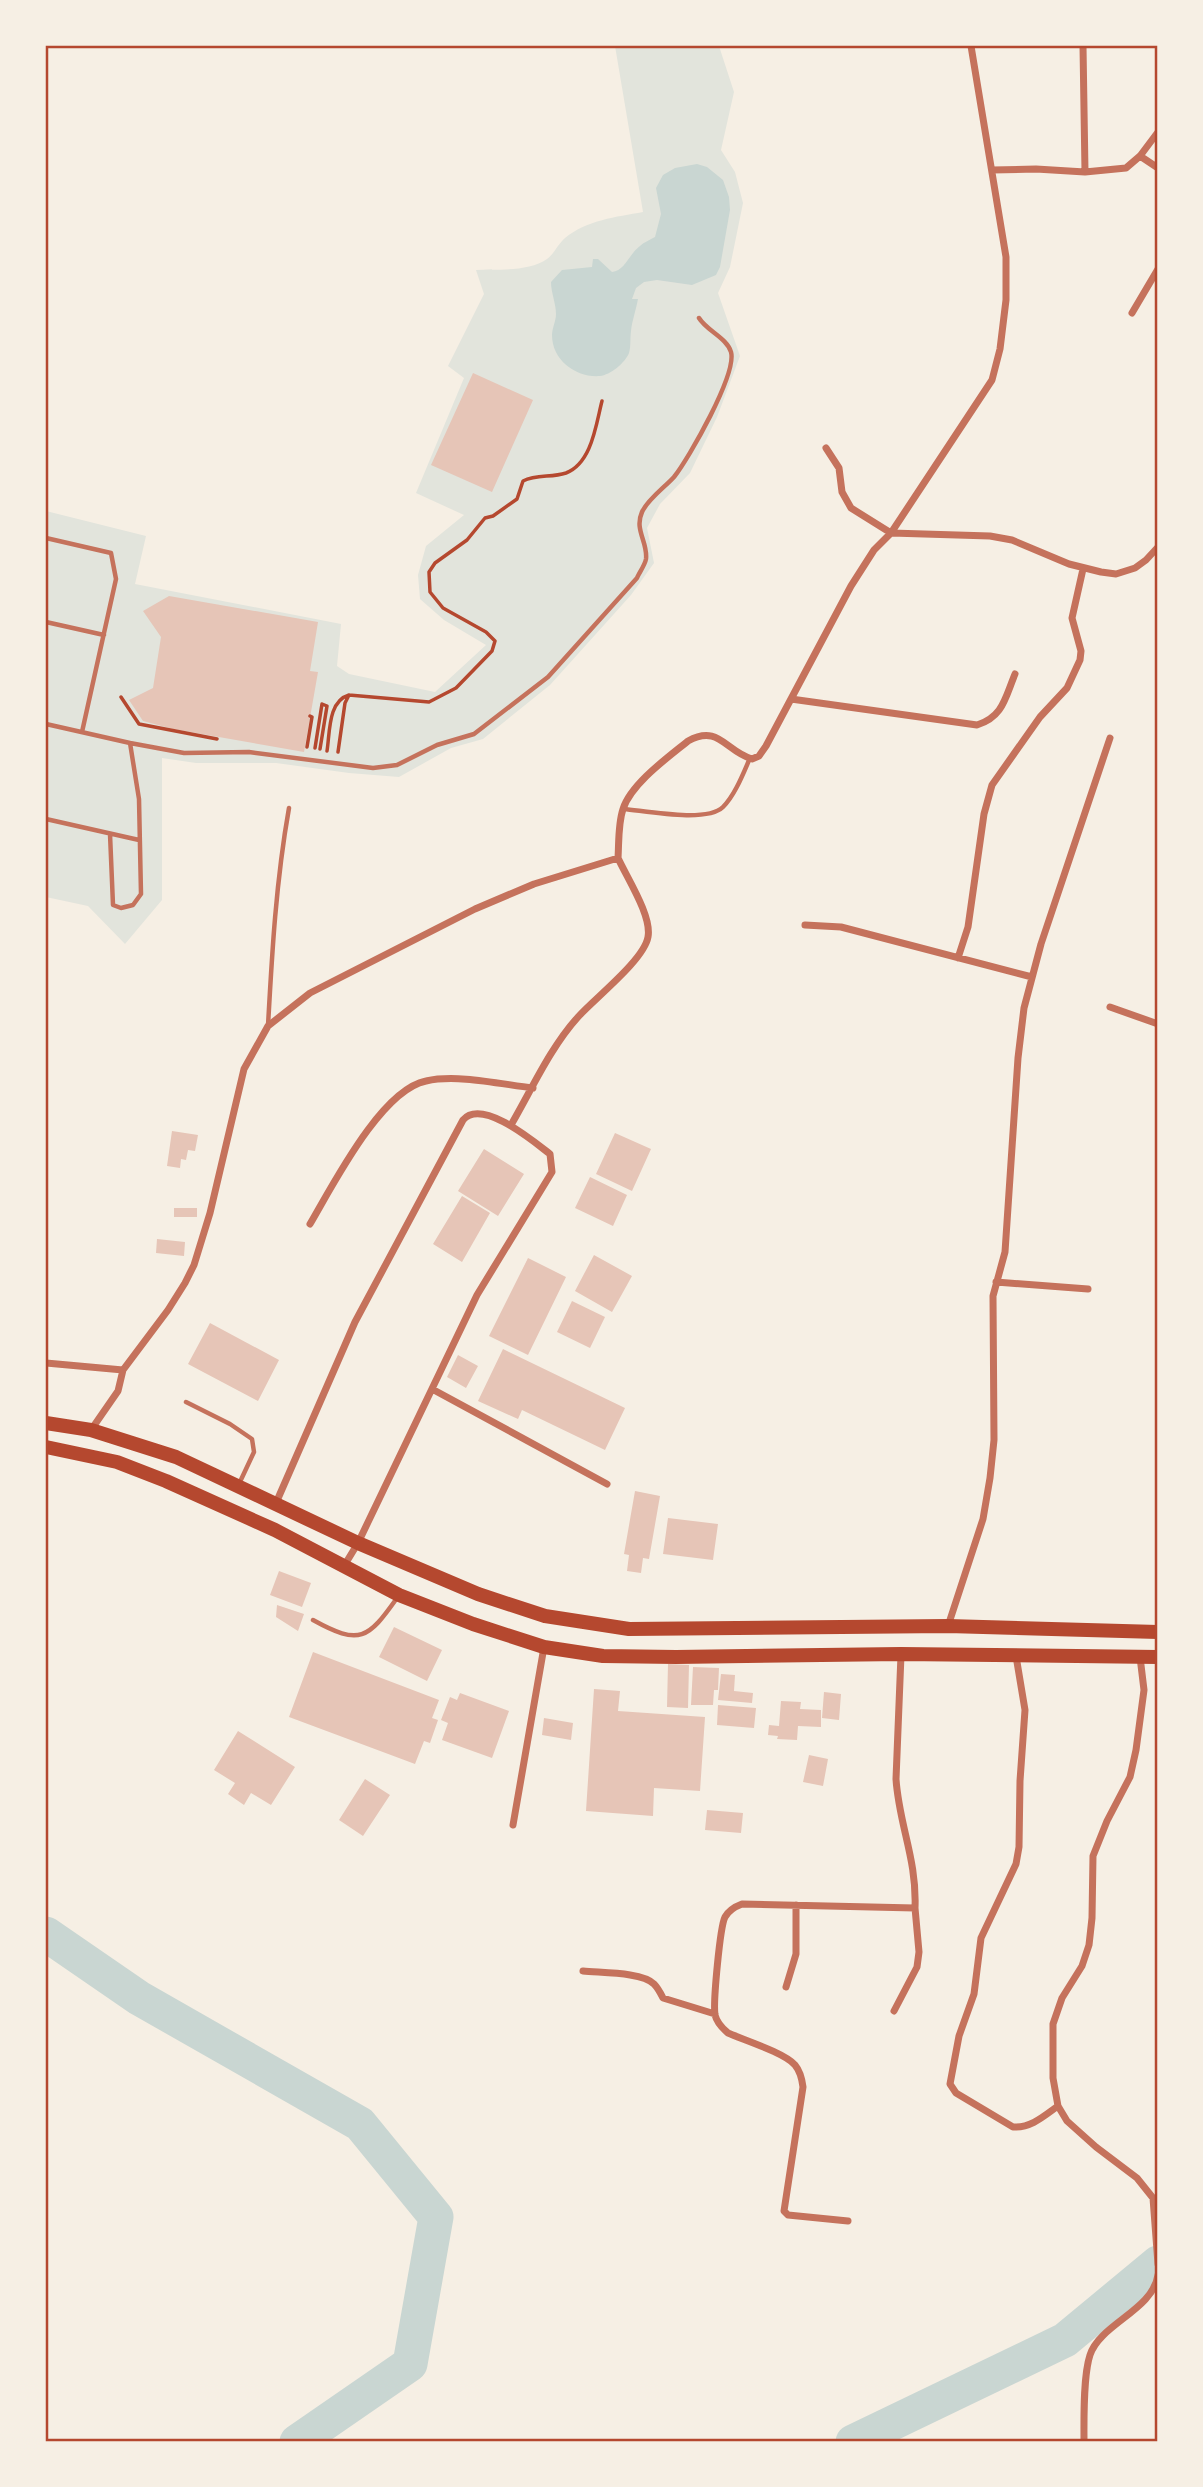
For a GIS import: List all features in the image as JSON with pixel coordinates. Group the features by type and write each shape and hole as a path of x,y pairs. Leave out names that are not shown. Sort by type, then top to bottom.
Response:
{"highway":[{"path":"46,1423 91,1430 176,1457 358,1543 478,1594 545,1616 629,1629 948,1626 1157,1632"},
{"path":"46,1447 117,1462 166,1480 275,1530 399,1595 473,1624 544,1647 603,1656 901,1654 1157,1657"}],"street":[{"path":"511,1125 556,1045 577,1018 635,959 647,940 648,921 618,858 619,826 630,793 669,756 698,736 714,736 750,758 761,755 851,586 874,551 891,533 992,380 1000,349 1006,300 1006,257 971,46"},
{"path":"1083,46 1085,172"},
{"path":"992,170 1085,172 1126,168 1140,156 1157,132"},
{"path":"1140,156 1157,168"},
{"path":"1132,313 1157,269"},
{"path":"826,448 839,468 842,492 851,508 891,533 990,536 1012,540 1083,569 1116,573 1129,571 1146,560 1157,547"},
{"path":"958,958 968,927 984,814 992,785 1041,717 1067,688 1080,660 1080,647 1072,618 1083,569"},
{"path":"791,699 977,725 998,715 1015,674"},
{"path":"948,1626 983,1518 995,1440 993,1296 1005,1252 1018,1058 1024,1008 1041,944 1110,738"},
{"path":"91,1430 118,1391 122,1374 168,1310 194,1265 210,1213 244,1069 268,1026 310,993 475,909 534,884 618,858"},
{"path":"805,925 841,927 1032,977"},
{"path":"1110,1007 1157,1024"},
{"path":"310,1224 355,1148 403,1090 423,1081 443,1078 533,1088"},
{"path":"276,1503 355,1322 463,1120 466,1116 477,1113 511,1125 550,1154 552,1172 477,1295 358,1543 344,1566"},
{"path":"996,1282 1088,1289"},
{"path":"46,1363 122,1374"},
{"path":"432,1389 607,1484"},
{"path":"513,1825 544,1647"},
{"path":"894,2011 917,1967 919,1952 914,1863 897,1799 895,1779 901,1654"},
{"path":"1016,1655 1025,1710 1019,1847 1016,1864 981,1938 974,1994 959,2036 950,2084 956,2093 1013,2127 1023,2128 1058,2106"},
{"path":"1140,1657 1144,1690 1141,1725 1130,1777 1107,1821 1093,1856 1089,1945 1082,1966 1062,1998 1052,2024 1053,2078 1058,2106 1068,2121 1096,2147 1137,2178 1153,2198 1157,2264"},
{"path":"848,2221 788,2215 784,2211 803,2087 802,2077 796,2066 785,2057 720,2027 715,2014 723,1921 727,1913 742,1904 915,1908"},
{"path":"786,1987 796,1954 796,1905"},
{"path":"583,1971 635,1976 648,1980 655,1984 663,1998 715,2014"},
{"path":"1084,2441 1090,2353 1100,2340 1150,2293 1157,2280"}],"lane":[{"path":"46,724 184,753 249,752 385,768 411,760 437,745 474,734 548,677 637,578 646,559 638,524 643,510 675,476 695,445 729,374 731,349 704,326 699,318"},
{"path":"46,538 111,553 116,579 82,732"},
{"path":"46,622 104,635"},
{"path":"110,834 113,905 121,908 133,905 141,894 139,799 130,743"},
{"path":"623,809 691,815 713,813 724,805 750,758"},
{"path":"268,1026 275,900 289,808"},
{"path":"46,819 139,840"},
{"path":"186,1402 230,1424 252,1439 254,1452 239,1485"},
{"path":"313,1620 346,1634 363,1635 378,1624 399,1595"}],"path":[{"path":"310,716 306,752 314,751 322,704 327,706 320,751 326,752 334,706 340,698 349,695 429,702 456,688 485,659 495,641 486,632 443,608 430,592 429,572 435,563 467,540 485,518 493,516 517,499 523,481 535,475 568,472 579,464 590,447 601,401"},
{"path":"336,764 345,703 349,695"},
{"path":"121,697 139,724 224,740"}],"shaded area":[{"path":"615,46 719,46 734,92 721,150 735,172 743,203 730,267 718,293 740,356 717,417 690,473 660,504 647,528 654,563 631,595 550,685 483,739 451,748 399,777 276,763 196,763 162,758 162,900 125,944 88,906 46,897 46,511 146,536 135,584 341,624 337,666 349,674 435,692 486,645 444,620 420,599 418,575 426,546 464,515 416,493 464,378 448,366 484,294 476,270 513,269 540,263 549,257 565,238 583,227 602,220 643,212"},
{"path":"697,164 707,167 723,180 729,197 730,210 720,267 716,275 692,285 657,280 644,282 636,288 632,299 638,299 630,351 624,361 613,371 600,376 575,371 561,360 553,344 552,332 556,314 551,282 562,270 592,267 593,259 598,259 612,272 620,269 636,249 655,237 661,214 656,188 663,175 675,168"}],"building":[{"path":"473,373 533,400 492,492 431,465"},
{"path":"169,596 318,622 310,671 318,672 304,752 173,729 143,721 129,700 153,688 161,637 143,611"},
{"path":"172,1131 198,1135 195,1151 188,1150 186,1160 181,1159 180,1168 167,1166"},
{"path":"615,1133 651,1149 632,1191 596,1174"},
{"path":"484,1149 524,1174 498,1216 458,1191"},
{"path":"590,1177 627,1195 613,1226 575,1208"},
{"path":"462,1196 490,1213 462,1262 433,1244"},
{"path":"174,1208 197,1208 197,1217 174,1217"},
{"path":"157,1239 185,1242 184,1256 156,1253"},
{"path":"594,1255 632,1276 612,1312 575,1291"},
{"path":"528,1258 566,1277 528,1355 489,1336"},
{"path":"572,1301 605,1317 590,1348 557,1332"},
{"path":"210,1323 279,1360 258,1401 188,1364"},
{"path":"503,1349 625,1408 605,1450 522,1410 518,1419 478,1401"},
{"path":"458,1355 478,1366 466,1388 447,1377"},
{"path":"635,1491 660,1496 649,1559 643,1558 641,1573 627,1571 629,1555 624,1554"},
{"path":"668,1518 718,1524 713,1560 663,1554"},
{"path":"279,1571 311,1583 302,1607 270,1595"},
{"path":"277,1605 304,1614 298,1631 276,1617"},
{"path":"394,1627 442,1650 427,1681 379,1657"},
{"path":"313,1652 439,1700 432,1718 438,1720 430,1743 424,1741 415,1764 289,1717"},
{"path":"668,1664 689,1665 688,1708 667,1707"},
{"path":"693,1667 719,1668 718,1690 714,1690 713,1705 691,1705"},
{"path":"721,1674 735,1675 734,1691 753,1693 752,1703 718,1700"},
{"path":"594,1689 620,1691 618,1711 705,1717 700,1791 654,1788 653,1816 586,1811"},
{"path":"824,1692 841,1694 839,1720 822,1718"},
{"path":"460,1693 509,1711 492,1758 442,1740 448,1723 441,1720 450,1697 457,1700"},
{"path":"781,1701 801,1702 800,1709 821,1710 821,1727 798,1726 797,1740 777,1739 778,1736 768,1735 769,1725 779,1726"},
{"path":"718,1705 756,1708 754,1728 717,1725"},
{"path":"544,1718 573,1723 571,1740 542,1735"},
{"path":"238,1731 295,1767 271,1805 251,1793 244,1805 228,1794 235,1783 214,1770"},
{"path":"809,1755 828,1759 823,1786 803,1782"},
{"path":"365,1779 390,1795 363,1836 339,1820"},
{"path":"707,1810 743,1813 741,1833 705,1830"}],"waterway":[{"path":"46,1934 139,1998 360,2124 436,2217 410,2364 297,2442"},
{"path":"853,2442 1065,2340 1158,2263"}]}
